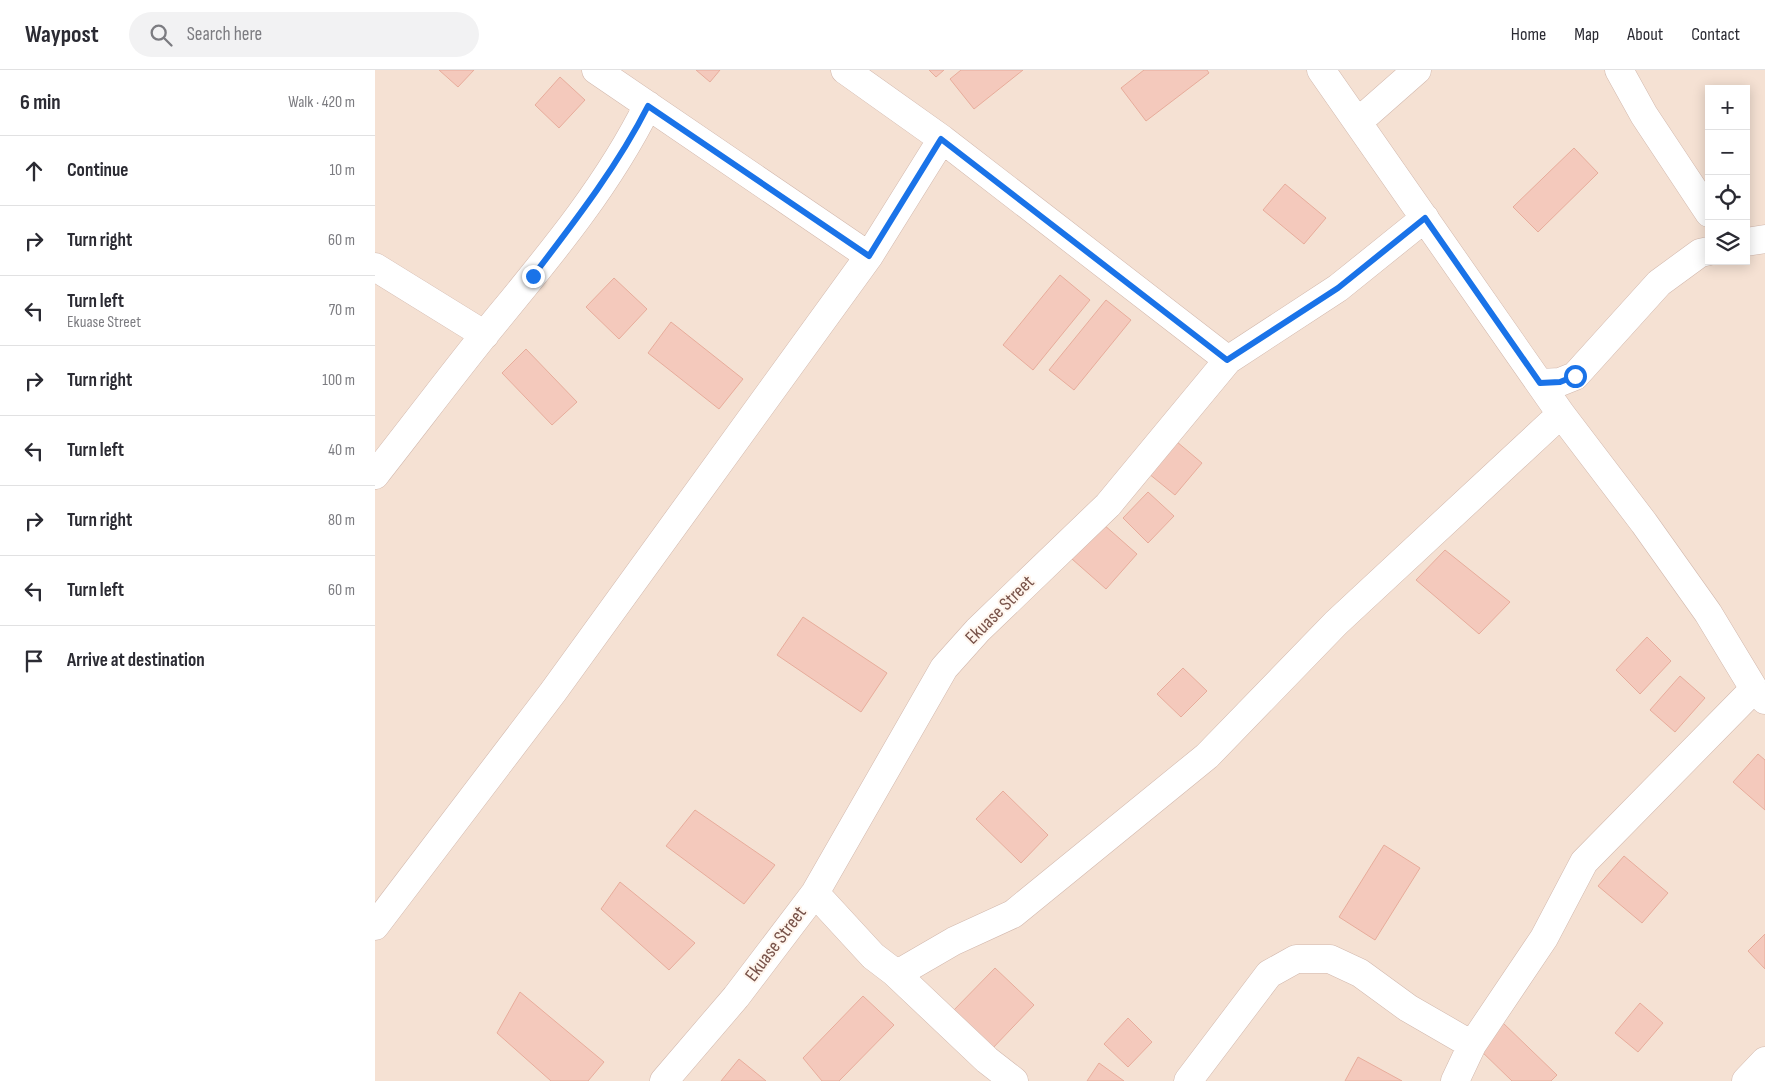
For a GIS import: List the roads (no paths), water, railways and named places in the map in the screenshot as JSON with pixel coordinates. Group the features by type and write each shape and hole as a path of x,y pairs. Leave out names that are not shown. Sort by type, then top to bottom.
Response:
{"street":[{"path":"597,70 869,256"},
{"path":"845,70 941,139 1227,360"},
{"path":"1321,70 1561,414 1644,523 1708,613 1760,694 1584,862 1544,938 1472,1045 1455,1081"},
{"path":"1358,122 1417,70"},
{"path":"1619,70 1644,115 1705,207"},
{"path":"375,475 533,276 612,170 648,106"},
{"path":"375,926 553,692 869,256 941,139"},
{"name":"Ekuase Street","path":"664,1081 736,998 815,893 944,668 978,630 1108,505 1227,360 1338,288 1425,218"},
{"path":"1750,241 1765,238"},
{"path":"1540,383 1560,382 1575,376 1659,283 1700,253 1705,252"},
{"path":"375,267 485,335"},
{"path":"894,972 904,970 954,941 1013,914 1207,756 1336,622 1561,414"},
{"path":"815,893 873,956 894,972 987,1060 1014,1081"},
{"path":"1188,1081 1269,974 1295,958 1330,959 1360,972 1408,1008 1472,1045"},
{"path":"1746,1081 1765,1061"}]}
